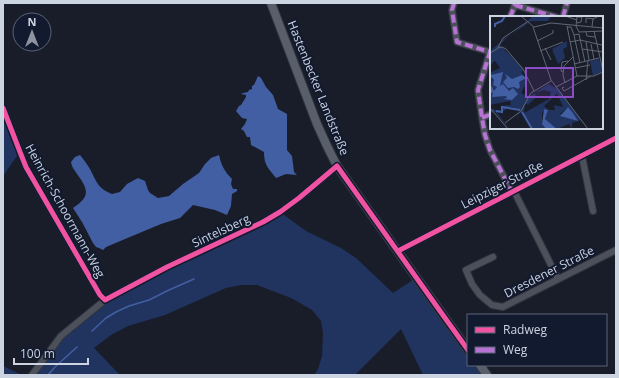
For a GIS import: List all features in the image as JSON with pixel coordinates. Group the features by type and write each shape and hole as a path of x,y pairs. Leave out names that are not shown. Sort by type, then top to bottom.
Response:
{"main road":[{"name":"Hastenbecker Landstraße","path":"271,3 317,124 337,166 467,349"},
{"path":"481,366 487,375"}],"street":[{"path":"454,3 452,10 457,42 490,51 478,90 485,135 490,150 558,279"},
{"path":"563,16 567,3"},
{"path":"510,16 514,4 553,16"},
{"name":"Heinrich-Schoormann-Weg","path":"3,108 26,167 100,295 105,300"},
{"path":"482,118 490,114"},
{"name":"Leipziger Straße","path":"398,251 616,138"},
{"path":"582,156 593,211"},
{"name":"Sintelsberg","path":"32,375 61,336 105,300 167,266 269,219 299,198 337,166"},
{"name":"Dresdener Straße","path":"493,257 466,270 472,284 480,295 492,305 503,307 616,250"}],"shaded area":[{"path":"258,76 273,95 278,109 287,114 287,150 292,156 294,172 297,175 286,174 276,178 266,163 264,152 251,145 250,137 247,137 241,129 247,119 242,118 236,111 246,97 246,95 241,94 252,89 252,86 254,85"},
{"path":"3,111 19,153 3,176"},
{"path":"80,155 99,185 104,190 112,194 120,192 127,184 138,178 145,181 150,193 158,198 169,196 199,173 211,158 219,155 227,174 232,179 231,184 233,189 237,189 237,191 232,194 231,206 227,215 215,210 193,205 180,218 161,224 106,247 103,250 96,247 93,243 73,208 79,204 85,197 86,193 84,185 73,168 71,162 75,157"},
{"path":"280,212 306,231 341,248 356,258 393,293 416,278 467,348 467,366 481,366 487,375 423,375 401,329 355,375 314,375 318,369 322,356 323,333 321,321 312,310 291,298 257,285 241,285 226,288 165,315 128,326 111,335 94,348 120,375 34,375 66,335 74,331 76,326 107,302 167,267"},
{"path":"3,366 22,375 3,375"}],"waterway":[{"path":"92,331 106,318 116,312 149,300 194,279"},
{"path":"48,375 77,347"}],"marked path":[{"path":"454,3 452,10 457,42 490,52"},
{"path":"510,16 515,5 514,3"},
{"path":"563,16 567,3"},
{"path":"515,5 553,16"},
{"path":"490,52 478,90 482,118 485,135 490,150 512,192"},
{"path":"482,118 490,114"}],"cycle path":[{"path":"3,108 26,167 100,295 105,300 167,267 263,222 299,198 337,166 467,349"},
{"path":"398,251 616,138"}]}
